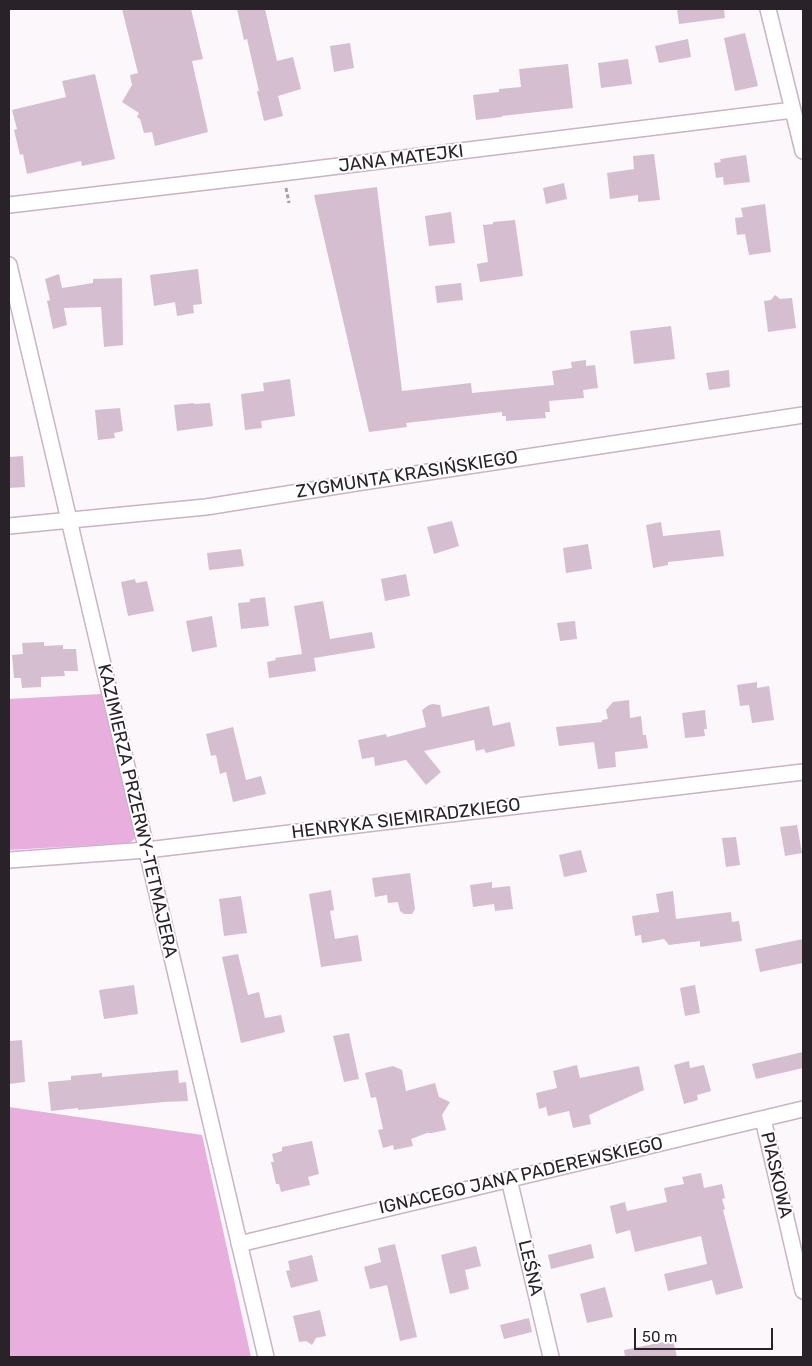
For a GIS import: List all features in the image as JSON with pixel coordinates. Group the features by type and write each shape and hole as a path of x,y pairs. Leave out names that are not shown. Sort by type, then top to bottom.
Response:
{"street":[{"path":"768,9 803,151"},
{"name":"JANA MATEJKI","path":"9,205 793,110"},
{"name":"KAZIMIERZA PRZERWY-TETMAJERA","path":"9,265 266,1357"},
{"name":"ZYGMUNTA KRASIŃSKIEGO","path":"9,526 206,507 803,415"},
{"name":"HENRYKA SIEMIRADZKIEGO","path":"9,860 146,850 803,772"},
{"name":"IGNACEGO JANA PADEREWSKIEGO","path":"239,1244 803,1109"},
{"name":"PIASKOWA","path":"763,1118 803,1291"},
{"name":"LEŚNA","path":"509,1179 550,1357"}],"shaded area":[{"path":"101,694 136,838 129,843 9,850 9,699"},
{"path":"9,1107 202,1135 251,1357 9,1357"}],"building":[{"path":"122,9 191,9 203,59 192,61 208,132 155,146 152,132 144,133 140,119 137,117 139,113 122,102 132,85 130,75 138,73"},
{"path":"237,9 265,9 277,61 293,57 301,89 278,96 283,116 264,121 247,39 244,40"},
{"path":"677,9 724,9 725,18 679,24"},
{"path":"745,33 758,86 735,91 724,38"},
{"path":"688,39 691,57 659,63 655,46"},
{"path":"350,43 354,68 334,72 330,46"},
{"path":"628,59 632,84 601,88 598,63"},
{"path":"568,64 573,108 476,120 473,95 499,92 499,89 521,87 519,69"},
{"path":"95,74 115,159 82,166 81,161 27,174 23,154 20,155 14,130 17,129 12,110 66,97 62,81"},
{"path":"654,154 660,200 638,202 638,195 610,199 607,173 634,169 633,156"},
{"path":"746,155 750,182 724,185 723,177 716,178 714,163 721,162 720,159"},
{"path":"564,183 567,199 546,204 543,188"},
{"path":"377,187 402,391 471,383 472,393 554,385 552,371 572,368 571,362 586,360 586,366 595,365 598,388 583,390 584,398 549,401 550,412 545,412 546,418 506,421 506,416 502,416 502,412 406,423 407,427 369,432 314,195"},
{"path":"765,204 771,252 749,255 745,234 737,235 735,218 743,217 741,208"},
{"path":"451,212 455,243 429,246 425,216"},
{"path":"515,220 523,276 480,282 477,264 488,262 483,225"},
{"path":"198,269 202,304 193,305 194,313 177,316 175,302 154,306 150,275"},
{"path":"59,274 62,288 93,283 93,279 122,278 123,345 104,347 101,307 64,308 67,325 53,329 47,301 50,300 45,279"},
{"path":"461,283 463,300 437,303 435,286"},
{"path":"775,295 780,299 792,298 796,328 768,332 764,301 771,300"},
{"path":"671,326 675,359 634,364 630,331"},
{"path":"729,370 730,387 709,390 706,373"},
{"path":"290,379 295,416 261,421 262,428 245,430 241,394 264,391 263,383"},
{"path":"210,403 213,426 177,431 174,405"},
{"path":"120,408 123,431 114,433 115,438 98,440 95,410"},
{"path":"23,456 25,487 9,488 9,457"},
{"path":"452,521 459,546 434,554 427,527"},
{"path":"661,522 663,536 720,530 724,556 668,562 668,565 653,568 646,525"},
{"path":"588,544 592,569 566,573 563,548"},
{"path":"241,549 244,566 209,570 207,553"},
{"path":"406,574 410,596 385,601 381,579"},
{"path":"135,579 136,583 147,581 154,611 128,616 121,582"},
{"path":"265,597 269,626 241,629 238,603 250,602 250,599"},
{"path":"323,601 330,639 372,632 375,648 314,658 316,671 269,678 267,662 276,660 275,658 302,654 294,606"},
{"path":"212,616 217,647 192,652 186,621"},
{"path":"575,621 577,639 560,641 557,623"},
{"path":"44,642 44,646 63,645 63,649 76,649 78,671 64,671 65,676 41,677 41,687 22,688 21,678 14,678 12,655 23,654 22,643"},
{"path":"757,682 757,688 769,686 774,720 752,723 749,705 740,706 737,685"},
{"path":"629,700 630,718 641,716 643,735 646,735 648,748 615,752 616,767 598,769 594,742 559,746 556,727 602,722 602,720 608,719 606,710 613,702"},
{"path":"433,704 440,705 442,717 489,706 493,726 510,722 515,746 486,753 484,749 476,751 474,740 424,751 441,772 426,785 406,760 375,766 374,757 362,759 358,740 386,734 387,737 426,727 422,710"},
{"path":"705,710 707,729 704,729 705,736 685,738 682,713"},
{"path":"233,727 246,780 261,776 266,794 233,802 226,772 220,774 216,755 211,756 206,734"},
{"path":"797,825 802,853 785,856 780,827"},
{"path":"736,837 740,865 726,867 722,838"},
{"path":"581,850 587,872 564,877 559,855"},
{"path":"410,873 415,909 412,914 404,914 400,911 398,902 388,903 387,895 375,897 372,878"},
{"path":"492,882 492,888 510,886 513,909 495,911 494,904 473,907 470,885"},
{"path":"331,890 334,910 330,911 335,939 358,935 362,961 321,967 309,894"},
{"path":"673,891 676,919 731,912 732,922 739,921 742,941 700,947 700,941 669,945 664,939 642,943 641,935 635,936 632,916 659,912 656,894"},
{"path":"241,896 247,933 224,936 219,899"},
{"path":"803,939 803,963 760,972 755,949"},
{"path":"238,954 248,995 259,992 265,1018 281,1015 285,1032 241,1043 222,957"},
{"path":"134,985 138,1014 104,1019 99,990"},
{"path":"695,985 700,1013 685,1016 680,988"},
{"path":"349,1033 359,1079 344,1082 333,1036"},
{"path":"22,1040 25,1082 9,1084 9,1041"},
{"path":"803,1052 803,1068 756,1079 752,1064"},
{"path":"689,1061 690,1068 704,1065 711,1091 697,1095 698,1100 684,1104 674,1065"},
{"path":"577,1065 580,1078 639,1066 644,1090 589,1115 591,1124 573,1128 569,1111 548,1116 546,1107 539,1109 536,1093 557,1088 553,1071"},
{"path":"393,1066 402,1070 406,1091 435,1083 439,1097 450,1102 442,1115 446,1130 427,1133 411,1139 413,1146 394,1150 393,1145 383,1148 378,1130 383,1129 376,1097 371,1098 365,1073"},
{"path":"178,1070 179,1083 186,1082 188,1101 51,1111 48,1082 71,1080 71,1076 102,1073 102,1077"},
{"path":"312,1141 319,1174 308,1177 310,1185 281,1192 279,1184 276,1184 271,1162 274,1162 272,1154 282,1151 282,1147"},
{"path":"701,1173 704,1188 722,1184 725,1198 722,1199 725,1209 723,1210 743,1288 716,1295 712,1280 668,1291 664,1274 707,1264 701,1236 635,1252 630,1230 616,1234 610,1206 625,1202 627,1211 667,1202 664,1188 684,1184 682,1177"},
{"path":"395,1244 417,1337 400,1341 387,1285 370,1289 364,1267 381,1262 378,1248"},
{"path":"591,1244 594,1258 551,1269 548,1255"},
{"path":"476,1246 481,1266 465,1270 469,1289 450,1294 441,1255"},
{"path":"312,1255 318,1281 291,1288 286,1271 290,1270 288,1261"},
{"path":"605,1287 613,1317 587,1323 580,1294"},
{"path":"320,1310 326,1336 316,1338 312,1345 306,1341 299,1342 293,1316"},
{"path":"529,1318 532,1332 504,1339 500,1325"},
{"path":"673,1340 677,1357 625,1357 624,1350"}]}
